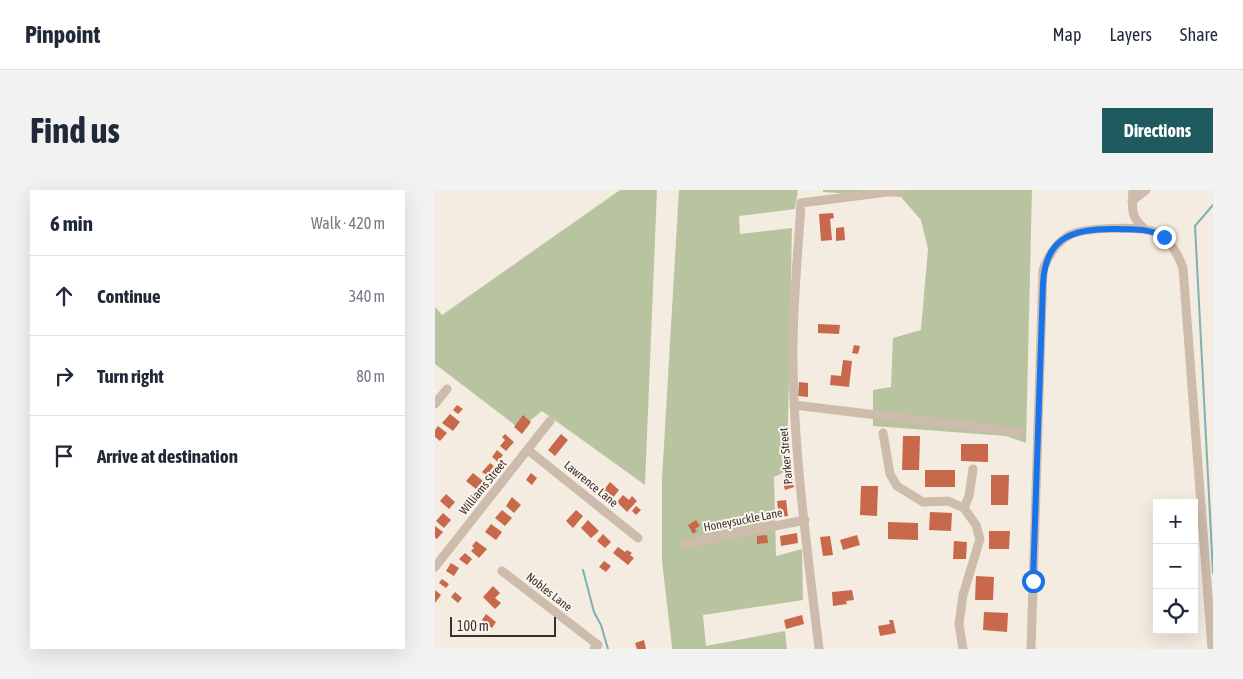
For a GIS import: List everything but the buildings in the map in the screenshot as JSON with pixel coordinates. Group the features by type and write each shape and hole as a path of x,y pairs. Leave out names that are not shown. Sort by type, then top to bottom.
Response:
{"street":[{"name":"Parker Street","path":"819,649 798,462 795,405 793,353 801,203 903,190"},
{"path":"1133,190 1132,214 1139,224 1147,230"},
{"path":"1132,201 1146,190"},
{"path":"1119,229 1132,214"},
{"path":"1031,649 1043,270 1051,253 1069,235 1089,229 1147,230 1155,232 1176,251 1183,268 1212,649"},
{"path":"435,404 447,389"},
{"path":"795,405 1018,432"},
{"name":"Williams Street","path":"435,567 550,421"},
{"path":"883,434 890,474 897,486 923,502 948,501 964,508 976,525 980,539 963,595 959,624 963,649"},
{"name":"Lawrence Lane","path":"528,450 638,538"},
{"path":"964,508 969,496 973,469"},
{"name":"Honeysuckle Lane","path":"685,544 805,520"},
{"name":"Nobles Lane","path":"503,571 597,645 594,649"}],"green space":[{"path":"620,190 657,190 645,485 542,411 520,429 435,364 435,307 442,315"},
{"path":"679,190 798,190 795,209 739,216 740,234 792,228 787,471 774,477 776,556 802,549 803,600 703,615 706,646 785,631 787,649 672,649 662,561 662,479"},
{"path":"823,190 1032,190 1026,443 1006,436 873,426 873,390 891,387 893,338 921,330 928,249 921,220 901,197 823,192"}],"waterway":[{"path":"1213,205 1195,226 1213,573"},
{"path":"583,570 594,612 601,625 608,649"}],"route":[{"path":"1033,581 1043,270 1046,261 1056,246 1069,235 1089,229 1147,230 1164,237"}]}
